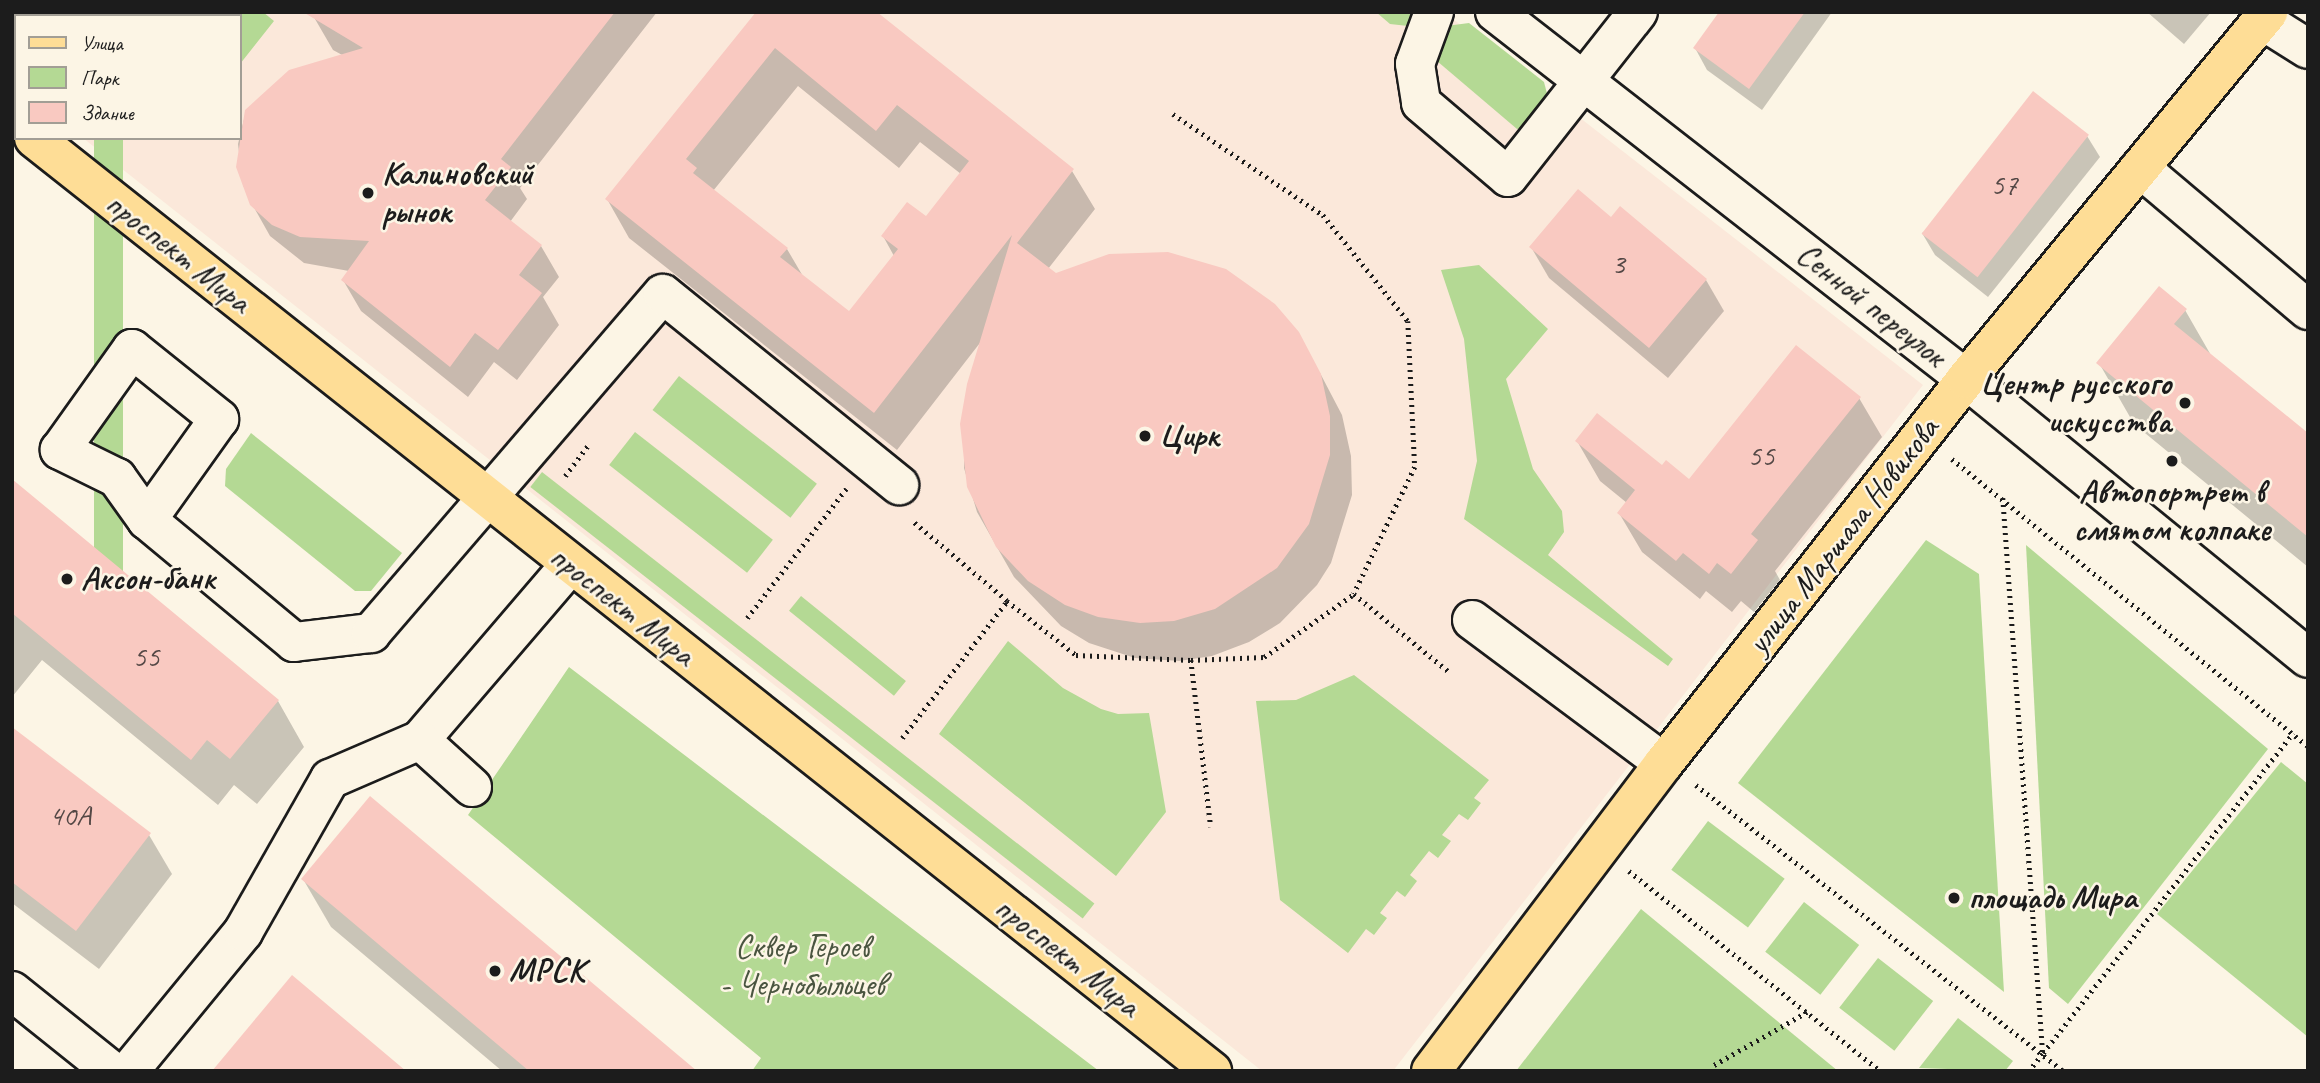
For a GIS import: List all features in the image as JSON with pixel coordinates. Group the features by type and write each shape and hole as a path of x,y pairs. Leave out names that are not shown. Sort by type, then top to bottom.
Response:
{"main road":[{"name":"улица Маршала Новикова","path":"1431,1071 1676,771 1966,379 2265,16"},
{"name":"проспект Мира","path":"37,140 486,499 1212,1071"}],"street":[{"path":"1434,12 1415,64 1421,103 1508,177 1638,12"},
{"name":"Сенной переулок","path":"1494,12 1966,379 2308,658"},
{"path":"2265,16 2308,49"},
{"path":"2140,168 2308,310"},
{"path":"147,520 294,642 371,634 663,294 905,502"},
{"path":"130,1071 243,932 330,779 420,740 570,565"},
{"path":"1472,621 1676,771"},
{"path":"420,740 472,787"},
{"path":"12,991 112,1071"}],"path":[{"path":"905,502 1007,601 1076,655 1191,660 1264,657 1353,594 1415,467 1408,321 1323,215 1173,114"},
{"path":"1946,456 2003,498 2308,746"},
{"path":"2003,498 2043,1054"},
{"path":"747,618 836,504"},
{"path":"1353,594 1448,671"},
{"path":"902,738 1007,601"},
{"path":"1191,660 1211,827"},
{"path":"2029,1071 2293,733"},
{"path":"1676,771 2064,1071"},
{"path":"1621,865 1880,1071"},
{"path":"1714,1065 1807,1012"}],"shaded area":[{"path":"1444,12 1923,385 1393,1071 1262,1071 86,140 242,140 242,14 66,14"}],"green space":[{"path":"263,12 274,21 242,61 242,14 190,14"},
{"path":"1376,12 1418,12 1408,26 1390,24"},
{"path":"1469,23 1544,82 1551,109 1540,126 1517,129 1437,61 1437,36 1446,26"},
{"path":"94,140 123,140 123,624 94,624"},
{"path":"1479,265 1548,329 1506,379 1533,469 1562,511 1564,532 1548,555 1673,659 1668,666 1464,519 1477,461 1464,339 1441,270"},
{"path":"679,376 817,484 790,518 653,410"},
{"path":"635,432 773,540 747,573 609,465"},
{"path":"251,433 402,553 371,591 355,591 225,486 226,469"},
{"path":"542,472 1094,904 1083,919 530,487"},
{"path":"1926,540 1979,574 2004,992 1738,783"},
{"path":"2026,545 2268,749 2068,1004 2049,988"},
{"path":"801,596 906,681 894,696 789,611"},
{"path":"1008,641 1063,688 1101,709 1118,714 1149,713 1166,812 1116,876 939,734"},
{"name":"Сквер Героев - Чернобыльцев","path":"569,667 1099,1071 752,1071 761,1058 468,815"},
{"path":"1354,675 1489,780 1474,798 1481,803 1468,820 1459,814 1442,835 1451,841 1438,858 1429,851 1410,875 1417,881 1405,897 1397,891 1380,913 1387,918 1374,935 1366,929 1348,953 1280,900 1256,701 1296,700"},
{"path":"2281,762 2308,784 2308,1037 2157,914"},
{"path":"1708,821 1785,879 1748,927 1671,870"},
{"path":"1804,902 1859,945 1820,995 1765,952"},
{"path":"1641,909 1838,1071 1516,1071"},
{"path":"1878,958 1933,1001 1894,1051 1839,1008"},
{"path":"1958,1018 2013,1061 2005,1071 1919,1068"}],"building":[{"name":"Калиновский рынок","path":"303,12 615,12 501,159 511,167 485,200 542,245 519,275 542,293 498,350 475,333 450,367 341,280 369,241 300,237 272,225 250,205 236,167 245,110 289,70 363,48"},
{"path":"756,12 877,12 1074,169 1017,243 1056,273 1109,254 1168,252 1226,269 1275,304 1299,332 1321,374 1330,416 1330,455 1309,524 1277,568 1215,609 1174,621 1140,623 1098,617 1065,605 1028,581 996,547 967,487 960,424 967,384 1012,235 874,413 605,199","holes":["775,48 876,131 897,105 969,161 926,216 907,202 881,236 898,249 849,311 780,257 788,248 693,173 697,168 686,159"]},
{"path":"1719,12 1805,12 1749,89 1693,48"},
{"path":"2033,91 2089,135 1978,277 1922,234"},
{"path":"1578,189 1611,217 1620,206 1707,279 1649,348 1529,247"},
{"path":"2159,286 2187,309 2174,324 2308,433 2308,537 2096,363"},
{"path":"1796,345 1861,397 1751,534 1758,540 1731,574 1717,563 1709,574 1683,553 1676,561 1617,513 1635,490 1575,441 1597,413 1662,465 1666,460 1689,479"},
{"path":"12,479 279,700 230,759 207,740 191,760 12,613"},
{"path":"12,727 151,833 76,931 12,882"},
{"name":"МРСК","path":"370,796 697,1071 529,1071 301,879"},
{"path":"292,975 406,1071 212,1071"}],"place":[{"name":"Калиновский рынок","path":"368,193"},
{"name":"Центр русского искусства","path":"2185,403"},
{"name":"Цирк","path":"1145,436"},
{"name":"Автопортрет в смятом колпаке","path":"2172,461"},
{"name":"Аксон-банк","path":"67,579"},
{"name":"площадь Мира","path":"1954,898"},
{"name":"МРСК","path":"495,971"}]}
